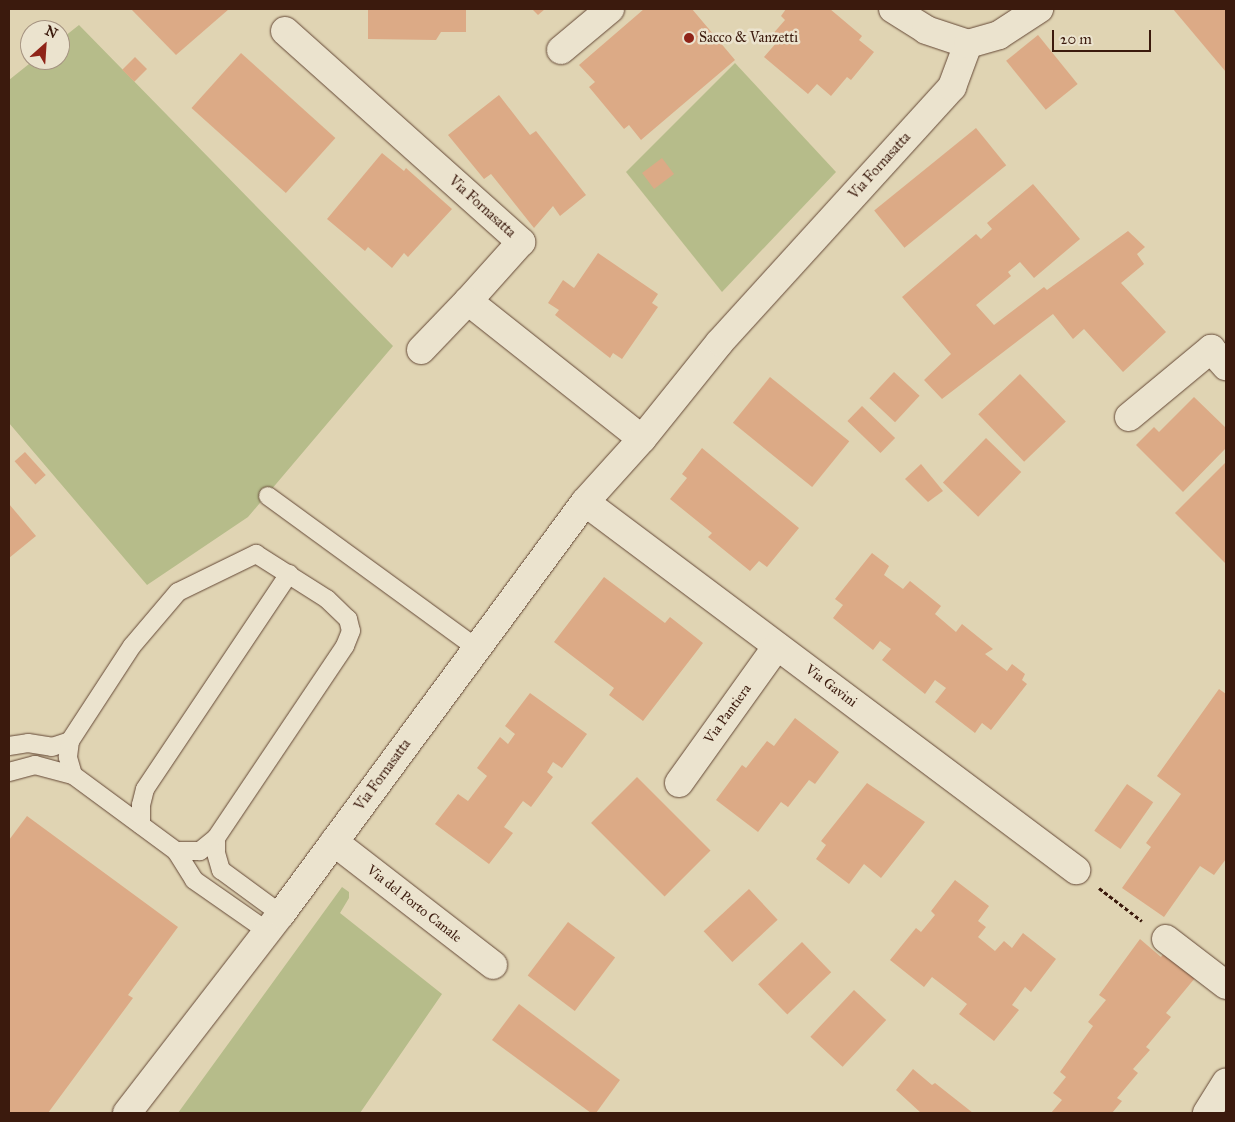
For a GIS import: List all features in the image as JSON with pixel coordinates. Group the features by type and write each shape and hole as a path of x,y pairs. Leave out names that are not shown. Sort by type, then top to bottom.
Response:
{"street":[{"path":"561,50 610,9"},
{"path":"892,9 926,30 968,44 999,35 1039,9"},
{"name":"Via Fornasatta","path":"286,31 521,242 468,301"},
{"name":"Via Fornasatta","path":"127,1113 274,923 475,647 585,502 642,439 720,342 952,87 968,44"},
{"path":"421,350 468,301 642,439"},
{"path":"1129,417 1211,349 1226,366"},
{"name":"Via Gavini","path":"585,502 1076,870"},
{"name":"Via Pantiera","path":"679,783 778,646"},
{"name":"Via del Porto Canale","path":"334,842 493,965"},
{"path":"1166,939 1226,985"},
{"path":"1207,1113 1226,1082"}],"lane":[{"path":"268,496 475,647"},
{"path":"73,775 68,757 70,741 132,646 178,592 256,554 327,599 348,619 350,631 345,646 216,838 200,851 176,851"},
{"path":"141,825 141,805 145,789 288,574"},
{"path":"9,746 28,743 52,747 70,741"},
{"path":"9,772 35,765 73,775 176,851 194,880 274,923"},
{"path":"216,838 216,853 221,870 274,923"}],"path":[{"path":"1076,870 1166,939"}],"green space":[{"path":"79,25 393,346 248,517 147,585 9,423 9,80 22,70 70,70 70,32"},
{"path":"735,63 836,172 722,292 626,172"},
{"path":"342,887 349,892 349,898 340,913 442,994 360,1113 178,1113"}],"building":[{"path":"131,9 229,9 176,55"},
{"path":"368,9 466,9 466,32 441,32 436,40 368,39"},
{"path":"532,9 545,9 538,15"},
{"path":"644,9 692,9 735,60 641,140 629,125 624,129 589,87 595,82 579,65"},
{"path":"786,9 830,9 862,36 859,40 874,52 851,80 847,77 831,96 817,84 808,94 764,57 777,42 771,36 785,20 781,16"},
{"path":"1173,9 1226,9 1226,72"},
{"path":"1038,35 1078,84 1046,110 1006,61"},
{"path":"241,53 335,138 286,193 191,108"},
{"path":"135,57 147,69 134,82 122,70"},
{"path":"499,95 530,135 536,131 586,195 560,216 553,206 534,228 491,174 484,179 448,135"},
{"path":"976,128 1006,165 904,248 874,210"},
{"path":"382,153 404,171 406,168 452,209 408,257 404,253 392,268 368,247 365,251 327,219"},
{"path":"662,158 674,174 654,189 642,173"},
{"path":"1033,184 1080,239 1034,278 1020,262 1008,272 1011,276 976,305 994,325 1044,287 1047,290 1128,231 1145,247 1137,254 1144,264 1121,283 1166,332 1123,372 1084,329 1073,339 1053,314 942,399 924,380 951,354 902,297 976,234 981,239 992,229 987,223"},
{"path":"598,253 658,294 652,303 658,307 622,359 613,353 610,358 555,315 559,310 548,303 563,280 574,288"},
{"path":"894,372 920,396 895,422 869,398"},
{"path":"1020,374 1066,421 1024,462 978,414"},
{"path":"770,377 849,441 812,487 733,423"},
{"path":"1194,397 1226,428 1226,448 1183,492 1136,445 1154,427 1159,432"},
{"path":"862,406 895,438 881,453 847,421"},
{"path":"986,438 1021,472 978,517 943,483"},
{"path":"702,448 799,528 767,567 759,561 750,571 708,537 712,533 670,499 687,478 682,474"},
{"path":"25,452 46,475 35,484 15,461"},
{"path":"1226,462 1226,561 1225,563 1175,513"},
{"path":"921,464 943,491 928,502 905,479"},
{"path":"9,504 36,536 9,558"},
{"path":"872,553 889,566 884,575 903,589 910,581 941,606 935,614 956,632 962,624 993,649 985,654 1007,671 1012,664 1025,674 1022,680 1027,684 991,730 982,723 975,733 935,702 946,688 935,680 925,694 882,660 891,649 880,641 873,650 833,618 843,605 835,599"},
{"path":"604,577 665,623 670,617 703,643 643,721 609,695 614,688 554,642"},
{"path":"1219,689 1226,694 1226,859 1214,875 1200,866 1164,917 1122,888 1151,847 1146,843 1181,794 1157,776"},
{"path":"530,693 587,734 562,768 553,762 547,772 553,777 531,807 523,801 504,827 513,833 489,864 435,824 458,794 468,801 487,776 477,768 500,737 508,744 515,734 505,726"},
{"path":"795,718 839,752 815,784 809,780 788,807 781,802 758,832 716,800 742,765 746,768 767,741 774,746"},
{"path":"637,777 711,851 665,897 591,823"},
{"path":"867,783 925,822 881,878 864,864 849,884 816,859 826,845 821,841"},
{"path":"1127,784 1153,802 1121,849 1094,831"},
{"path":"27,816 178,927 128,995 133,998 48,1113 9,1113 9,840"},
{"path":"955,880 989,906 978,921 986,927 978,937 995,951 1004,941 1012,948 1023,933 1056,959 1031,992 1025,987 1012,1005 1019,1010 994,1041 959,1014 967,1004 932,977 924,987 890,960 916,928 921,932 935,915 931,911"},
{"path":"749,889 778,920 732,962 704,931"},
{"path":"568,922 615,958 575,1011 528,976"},
{"path":"1140,939 1161,957 1164,953 1195,978 1166,1013 1171,1017 1146,1047 1150,1050 1133,1069 1138,1073 1117,1098 1122,1101 1112,1113 1051,1113 1062,1100 1053,1093 1066,1077 1060,1072 1093,1026 1088,1022 1106,1000 1099,995"},
{"path":"802,942 831,972 787,1015 758,984"},
{"path":"854,990 886,1020 843,1067 810,1037"},
{"path":"519,1004 620,1080 596,1113 591,1113 492,1040"},
{"path":"913,1069 932,1085 935,1083 973,1113 921,1113 896,1090"}],"place":[{"name":"Sacco & Vanzetti","path":"689,38"}]}
